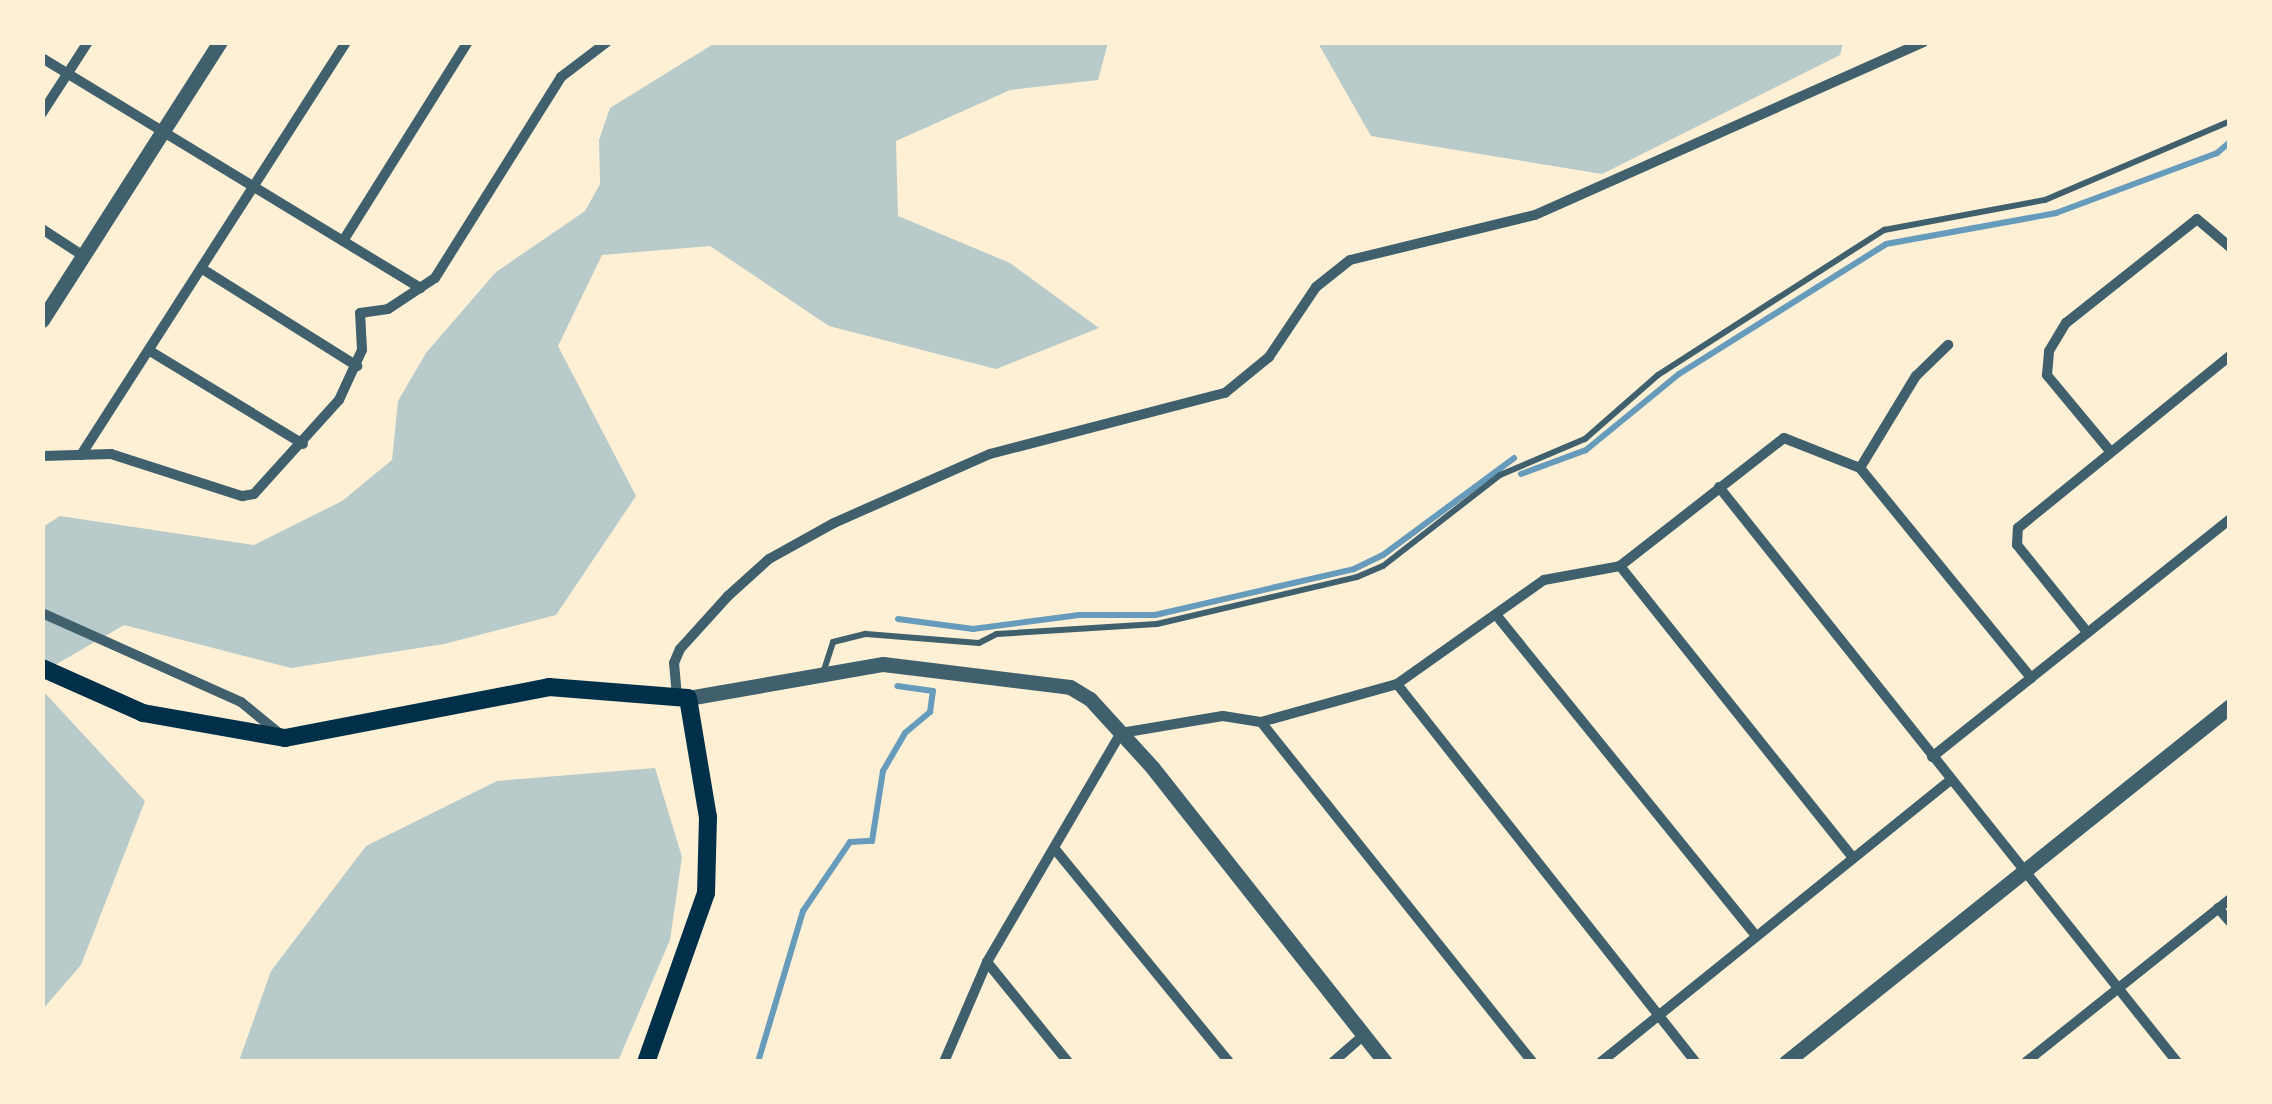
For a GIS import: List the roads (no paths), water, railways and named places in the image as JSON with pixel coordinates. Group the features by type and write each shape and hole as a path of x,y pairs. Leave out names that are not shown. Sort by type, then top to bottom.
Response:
{"main road":[{"path":"42,668 143,712 285,738 549,687 682,697 708,817 706,893 646,1062"}],"street":[{"path":"42,113 88,42"},
{"path":"42,320 220,42"},
{"path":"81,455 204,270 346,42"},
{"path":"343,241 468,42"},
{"path":"42,456 112,454 242,496 254,494 340,400 357,366 360,313 388,310 435,278 561,77 607,42"},
{"path":"1386,1062 1090,698 1043,680 884,664 824,670 720,697 682,697 674,663 704,623 769,559 834,523 990,454 1225,393 1269,357 1316,287 1350,260 1536,215 1923,42"},
{"path":"42,58 421,288"},
{"path":"2110,451 2047,375 2049,351 2066,323 2198,219 2230,247"},
{"path":"42,229 82,255"},
{"path":"204,270 357,366"},
{"path":"1860,468 1916,376 1948,344"},
{"path":"150,351 302,444"},
{"path":"2087,632 2017,544 2018,528 2230,356"},
{"path":"1121,732 1223,716 1261,722 1396,684 1544,580 1620,566 1784,438 1860,468 2030,678"},
{"path":"1719,488 2177,1062"},
{"path":"1932,756 2229,520"},
{"path":"1620,566 1852,857"},
{"path":"42,613 241,702 285,738"},
{"path":"1497,616 1754,935"},
{"path":"1396,684 1696,1062"},
{"path":"1786,1062 2230,706"},
{"path":"1261,722 1532,1062"},
{"path":"944,1062 986,962 1121,732"},
{"path":"1602,1062 1950,780"},
{"path":"1054,848 1229,1062"},
{"path":"2026,1062 2230,899"},
{"path":"2218,908 2230,922"},
{"path":"986,962 1068,1062"},
{"path":"1333,1062 1364,1035"}],"lane":[{"path":"824,670 833,642 866,634 979,643 996,634 1157,624 1357,577 1383,566 1500,475 1585,439 1658,375 1884,230 2045,200 2138,165 2230,120"}],"waterway":[{"path":"1521,474 1586,450 1679,374 1886,244 2056,213 2217,153 2230,142"},
{"path":"898,619 973,629 1079,615 1155,615 1354,569 1383,555 1514,458"},
{"path":"758,1062 803,911 850,842 872,841 883,771 905,733 930,712 933,691 897,686"}]}
